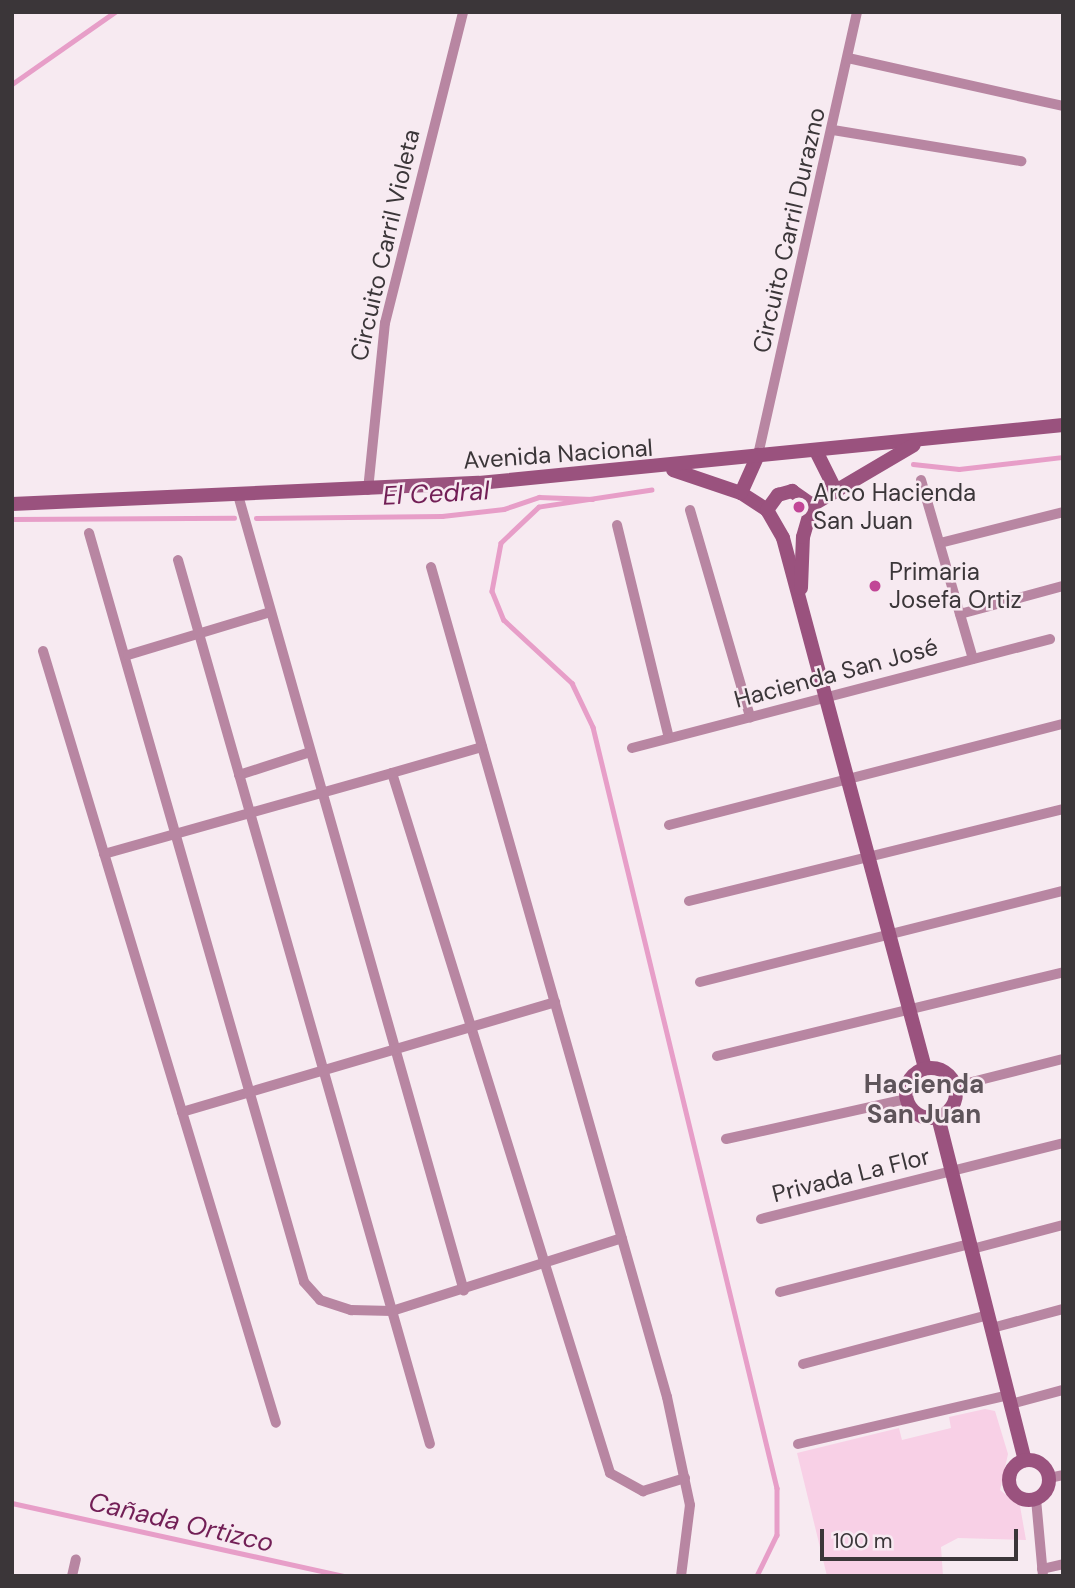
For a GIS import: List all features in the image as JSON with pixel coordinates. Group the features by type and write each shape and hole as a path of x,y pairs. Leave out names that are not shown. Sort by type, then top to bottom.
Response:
{"street":[{"name":"Circuito Carril Violeta","path":"368,490 385,323 463,12"},
{"name":"Circuito Carril Durazno","path":"758,455 858,12"},
{"path":"848,58 1063,106"},
{"path":"833,130 1021,161"},
{"name":"Avenida Nacional","path":"12,504 368,490 669,469 758,455 920,442 1063,425"},
{"path":"801,590 803,537 812,505 834,487 920,442"},
{"path":"816,451 834,487"},
{"path":"741,493 758,455"},
{"path":"669,469 741,493 767,510 801,590 925,1068"},
{"path":"921,480 973,659"},
{"path":"767,510 778,495 792,491 812,505"},
{"path":"238,495 464,1290"},
{"path":"690,510 750,717"},
{"path":"940,543 1063,512"},
{"path":"617,526 669,738"},
{"path":"89,533 128,654 304,1282 320,1300 351,1310 392,1311 622,1238"},
{"path":"178,560 430,1444"},
{"path":"431,567 622,1238 685,1478 690,1504 681,1576"},
{"path":"960,614 1063,586"},
{"path":"128,654 270,612"},
{"name":"Hacienda San José","path":"632,748 830,699 1050,639"},
{"path":"43,651 276,1423"},
{"path":"669,825 850,781 1062,724"},
{"path":"104,854 482,747"},
{"path":"239,775 310,752"},
{"path":"393,773 610,1473 643,1491 685,1478"},
{"path":"689,901 1063,809"},
{"path":"700,982 1063,891"},
{"path":"717,1056 1063,972"},
{"path":"182,1112 555,1002"},
{"path":"956,1086 1063,1059"},
{"path":"925,1068 947,1073 956,1086 955,1101 939,1117"},
{"path":"925,1068 907,1083 906,1099 915,1112 939,1117"},
{"path":"726,1139 906,1099"},
{"path":"939,1117 1025,1460"},
{"name":"Privada La Flor","path":"761,1219 1063,1143"},
{"path":"780,1292 1063,1225"},
{"path":"803,1364 990,1322 1063,1309"},
{"path":"798,1444 1063,1390"},
{"path":"1025,1460 1042,1465 1056,1477 1036,1499 1042,1572 1063,1564"},
{"path":"1025,1460 1011,1472 1010,1485 1023,1499 1036,1499"},
{"path":"72,1576 76,1559"}],"shaded area":[{"path":"985,1409 995,1411 1008,1454 1000,1490 1020,1506 1026,1540 958,1538 941,1547 943,1576 827,1576 797,1453 899,1428 902,1440 951,1428 949,1417"}],"waterway":[{"path":"12,84 115,12"},
{"path":"913,464 959,469 1063,457"},
{"path":"652,490 539,507 501,543 492,591 504,620 572,683 593,727 777,1488 777,1535 757,1576"},
{"name":"El Cedral","path":"256,518 442,516 504,509 539,497 592,499"},
{"name":"El Cedral","path":"12,519 234,518"},
{"name":"Cañada Ortizco","path":"12,1503 343,1576"}],"place":[{"name":"Arco Hacienda San Juan","path":"799,507"},
{"name":"Primaria Josefa Ortiz","path":"875,586"}],"district":[{"name":"Hacienda San Juan","path":"924,1100"}]}
